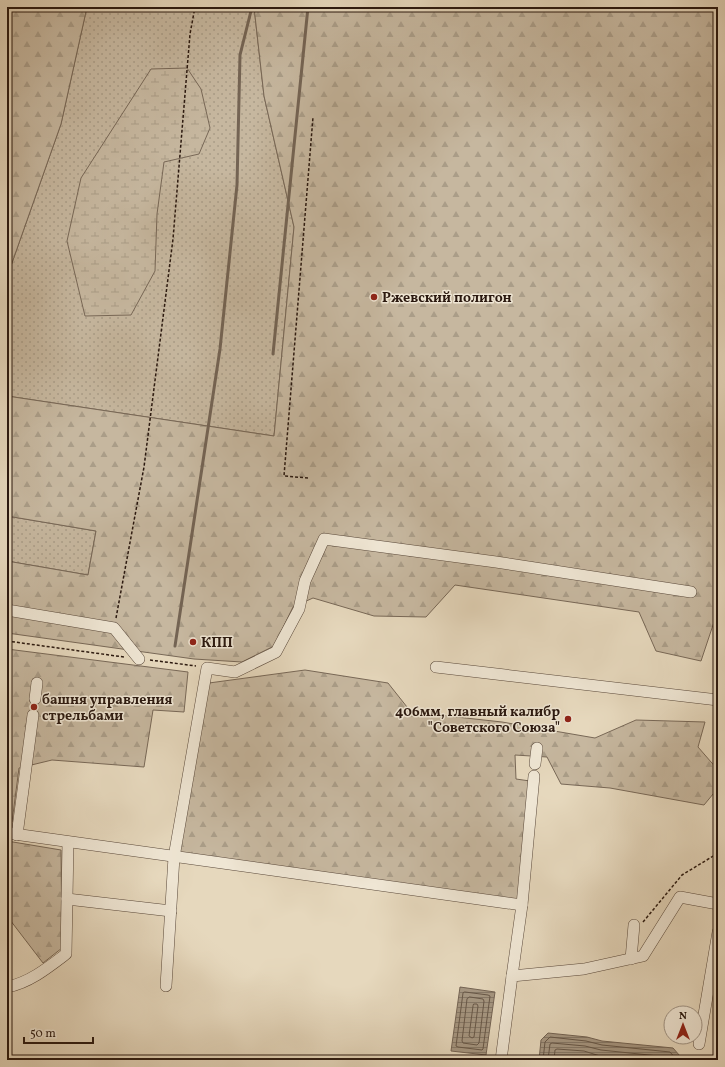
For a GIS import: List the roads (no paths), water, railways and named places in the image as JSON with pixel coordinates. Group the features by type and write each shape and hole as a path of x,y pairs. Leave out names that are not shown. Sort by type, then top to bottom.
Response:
{"lane":[{"path":"166,986 174,857 208,668 235,672 276,652 299,609 305,581 324,539 496,562 691,592"},
{"path":"7,610 114,628 139,658"},
{"path":"436,667 718,700"},
{"path":"35,699 38,682"},
{"path":"33,716 12,834 522,905"},
{"path":"535,764 537,748"},
{"path":"501,1060 522,905 534,776"},
{"path":"7,987 17,985 47,968 66,954 68,842"},
{"path":"512,976 584,969 643,956 680,897 718,904"},
{"path":"67,899 171,911"},
{"path":"631,959 634,925"},
{"path":"703,1025 718,932"}],"water":[{"path":"460,987 495,992 486,1055 451,1051"},
{"path":"548,1033 587,1037 602,1041 673,1048 680,1056 681,1060 539,1060 541,1040"}],"waterway":[{"path":"175,646 220,349 237,185 240,55 252,7"},
{"path":"273,354 308,7"}],"tunnel":[{"path":"33,715 35,699"}],"place":[{"name":"Ржевский полигон","path":"374,297"},
{"name":"КПП","path":"193,642"},
{"name":"башня управления стрельбами","path":"34,707"},
{"name":"406мм, главный калибр \"Советского Союза\"","path":"568,719"}]}
